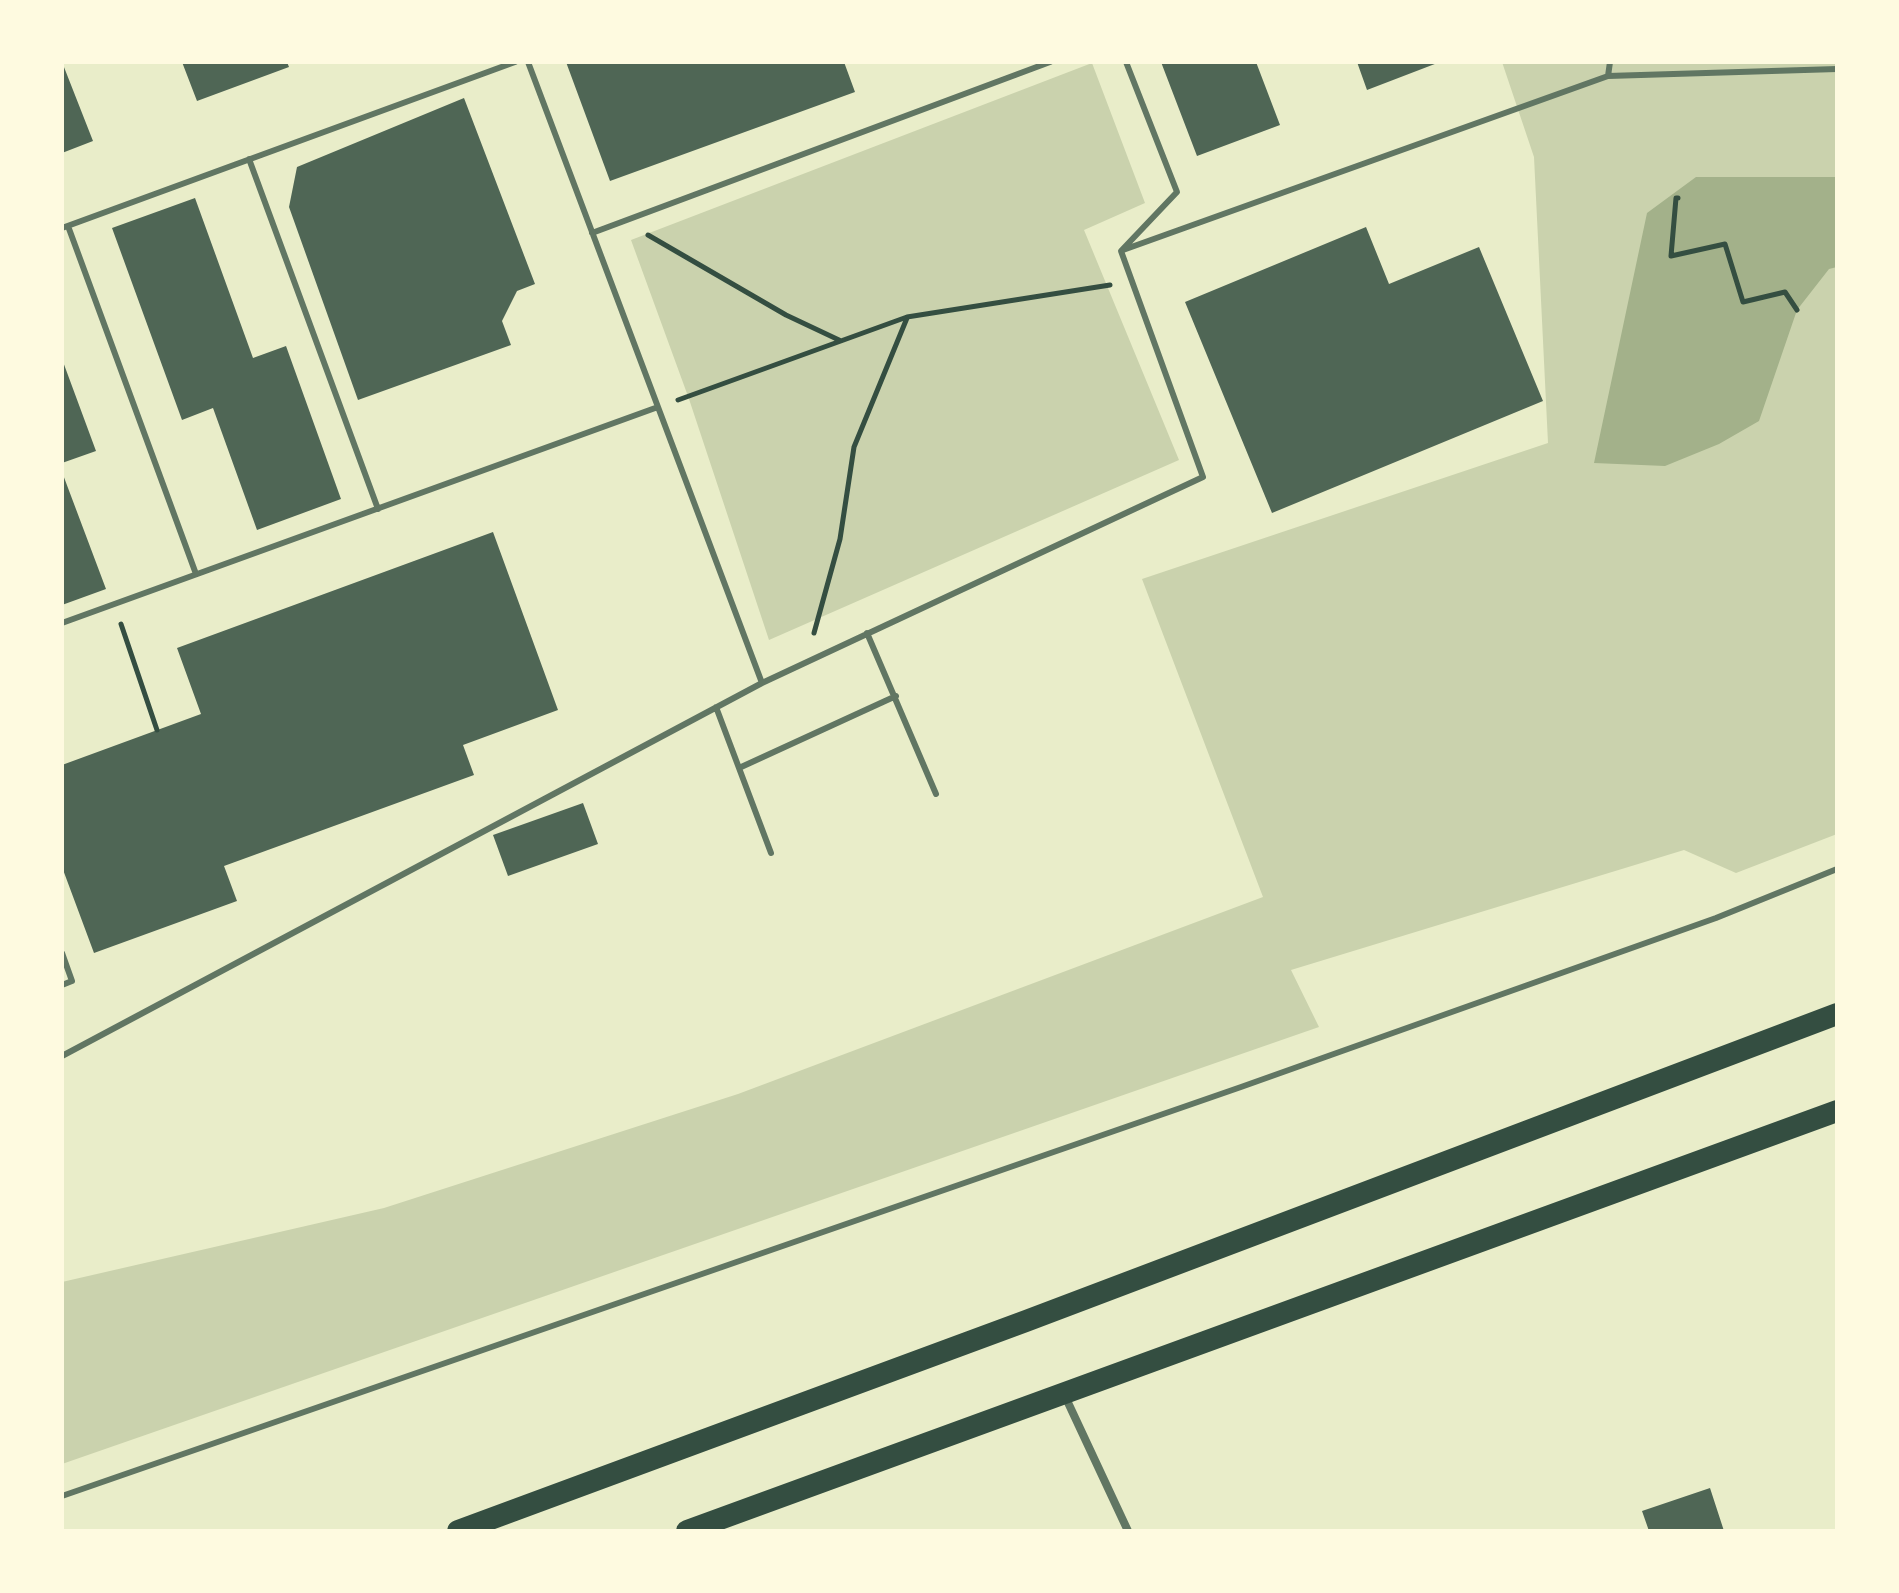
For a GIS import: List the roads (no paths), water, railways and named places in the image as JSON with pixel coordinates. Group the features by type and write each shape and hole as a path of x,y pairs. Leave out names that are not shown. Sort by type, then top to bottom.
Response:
{"highway":[{"path":"458,1531 1011,1327 1837,1014"},
{"path":"687,1531 1837,1111"}],"street":[{"path":"1063,1392 1128,1531"}],"lane":[{"path":"196,574 65,227 515,62"},
{"path":"528,62 762,683"},
{"path":"592,233 1050,62"},
{"path":"1121,251 1177,192 1126,62"},
{"path":"1608,76 1610,62"},
{"path":"1121,251 1608,76 1837,69"},
{"path":"249,159 378,509"},
{"path":"62,1056 762,683 1203,477 1121,251"},
{"path":"62,623 658,407"},
{"path":"867,633 936,794"},
{"path":"739,768 896,696"},
{"path":"716,707 771,853"},
{"path":"62,1496 1256,1082 1716,918 1837,869"},
{"path":"62,953 72,981 62,985"}]}
